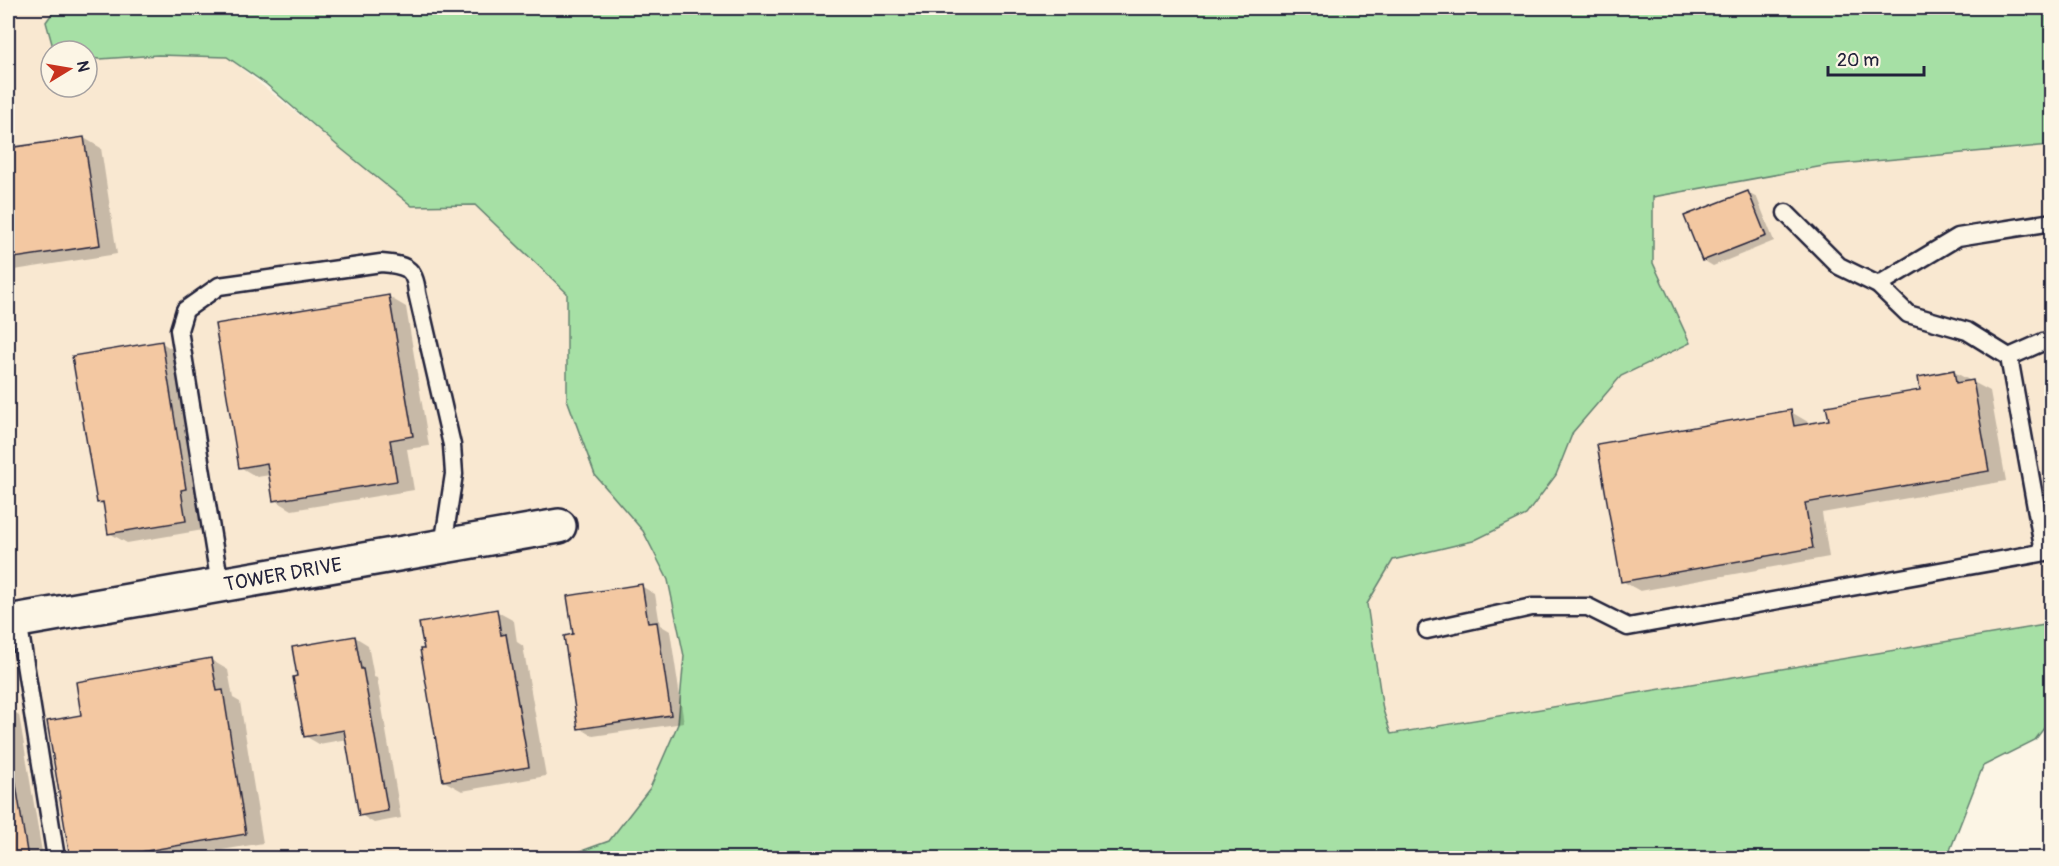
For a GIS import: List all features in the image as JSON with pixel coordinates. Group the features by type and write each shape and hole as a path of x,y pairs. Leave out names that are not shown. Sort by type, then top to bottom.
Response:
{"street":[{"name":"TOWER DRIVE","path":"13,621 560,526"}],"lane":[{"path":"1427,630 1532,608 1588,607 1628,627 2048,552 2009,357 1967,331 1908,314 1878,285 1839,266 1786,213"},
{"path":"1878,285 1958,237 2052,222"},
{"path":"220,585 180,330 185,310 219,286 381,263 410,269 416,279 417,293 452,445 454,474 443,546"},
{"path":"2009,357 2043,342 2052,341"},
{"path":"13,621 56,858"}],"shaded area":[{"path":"8,8 56,8 46,22 51,39 39,39 39,99 99,99 99,59 158,55 227,57 412,206 475,205 567,293 567,399 595,475 643,531 668,580 684,656 678,724 650,788 609,841 562,858 8,858"},
{"path":"2051,145 2051,624 1391,734 1383,710 1367,604 1393,560 1473,541 1556,475 1573,432 1621,376 1690,343 1653,263 1653,197 1829,165"}],"green space":[{"path":"56,8 2051,8 2051,145 1829,165 1653,197 1653,263 1690,343 1621,376 1573,432 1556,475 1526,515 1473,541 1393,560 1367,604 1383,710 1391,734 2051,624 2051,719 2035,740 1983,766 1947,858 562,858 609,841 650,788 678,724 684,656 668,580 643,531 595,475 567,399 567,293 475,205 412,206 266,84 227,57 158,55 99,59 99,39 51,39 46,22"}],"building":[{"path":"84,137 100,245 8,259 8,148"},
{"path":"1748,191 1766,236 1702,261 1684,216"},
{"path":"389,295 413,436 390,440 397,481 273,501 267,463 239,468 215,324"},
{"path":"162,341 186,489 181,490 186,521 108,534 103,502 97,503 72,356"},
{"path":"1954,370 1956,383 1973,380 1989,471 1805,503 1813,548 1621,582 1597,444 1791,410 1794,426 1829,420 1826,406 1920,390 1918,377"},
{"path":"642,584 648,623 657,622 671,715 578,729 564,636 573,634 567,596"},
{"path":"497,609 501,635 506,634 529,767 443,781 420,649 424,649 419,623"},
{"path":"355,636 388,811 359,816 344,730 304,737 293,677 297,676 292,647"},
{"path":"211,658 217,691 223,690 246,834 105,858 70,858 47,721 81,715 76,682"},
{"path":"8,736 28,858 8,858"}]}
